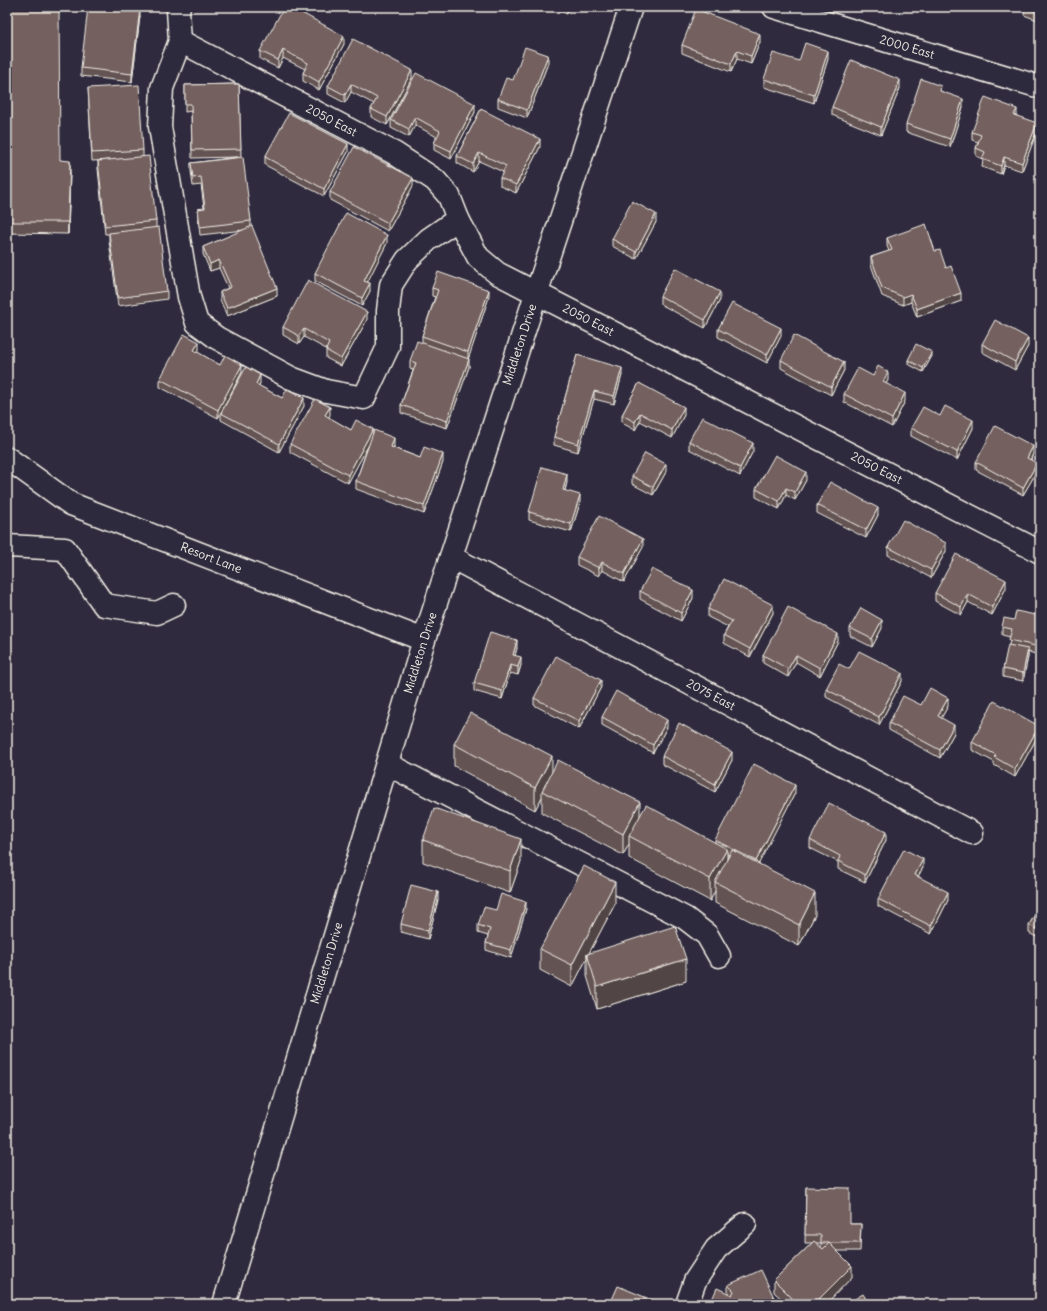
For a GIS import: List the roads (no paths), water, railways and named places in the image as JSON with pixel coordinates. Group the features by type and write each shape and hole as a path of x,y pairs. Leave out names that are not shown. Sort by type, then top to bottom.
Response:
{"street":[{"path":"179,7 180,41 162,88 160,127 189,297 196,323 217,338 291,378 326,391 364,398 388,346 388,311 391,285 406,260 429,239 458,219"},
{"name":"Middleton Drive","path":"224,1304 424,640 631,7"},
{"name":"2000 East","path":"774,7 1040,87"},
{"name":"2050 East","path":"180,41 394,153 435,180 449,196 458,219 478,257 497,273 1040,552"},
{"name":"Resort Lane","path":"7,458 71,504 424,640"},
{"path":"7,546 65,549 104,604 157,613 174,605"},
{"name":"2075 East","path":"451,557 972,833"},
{"path":"387,764 685,918 707,935 719,956"},
{"path":"687,1304 695,1280 716,1249 745,1224"}]}
